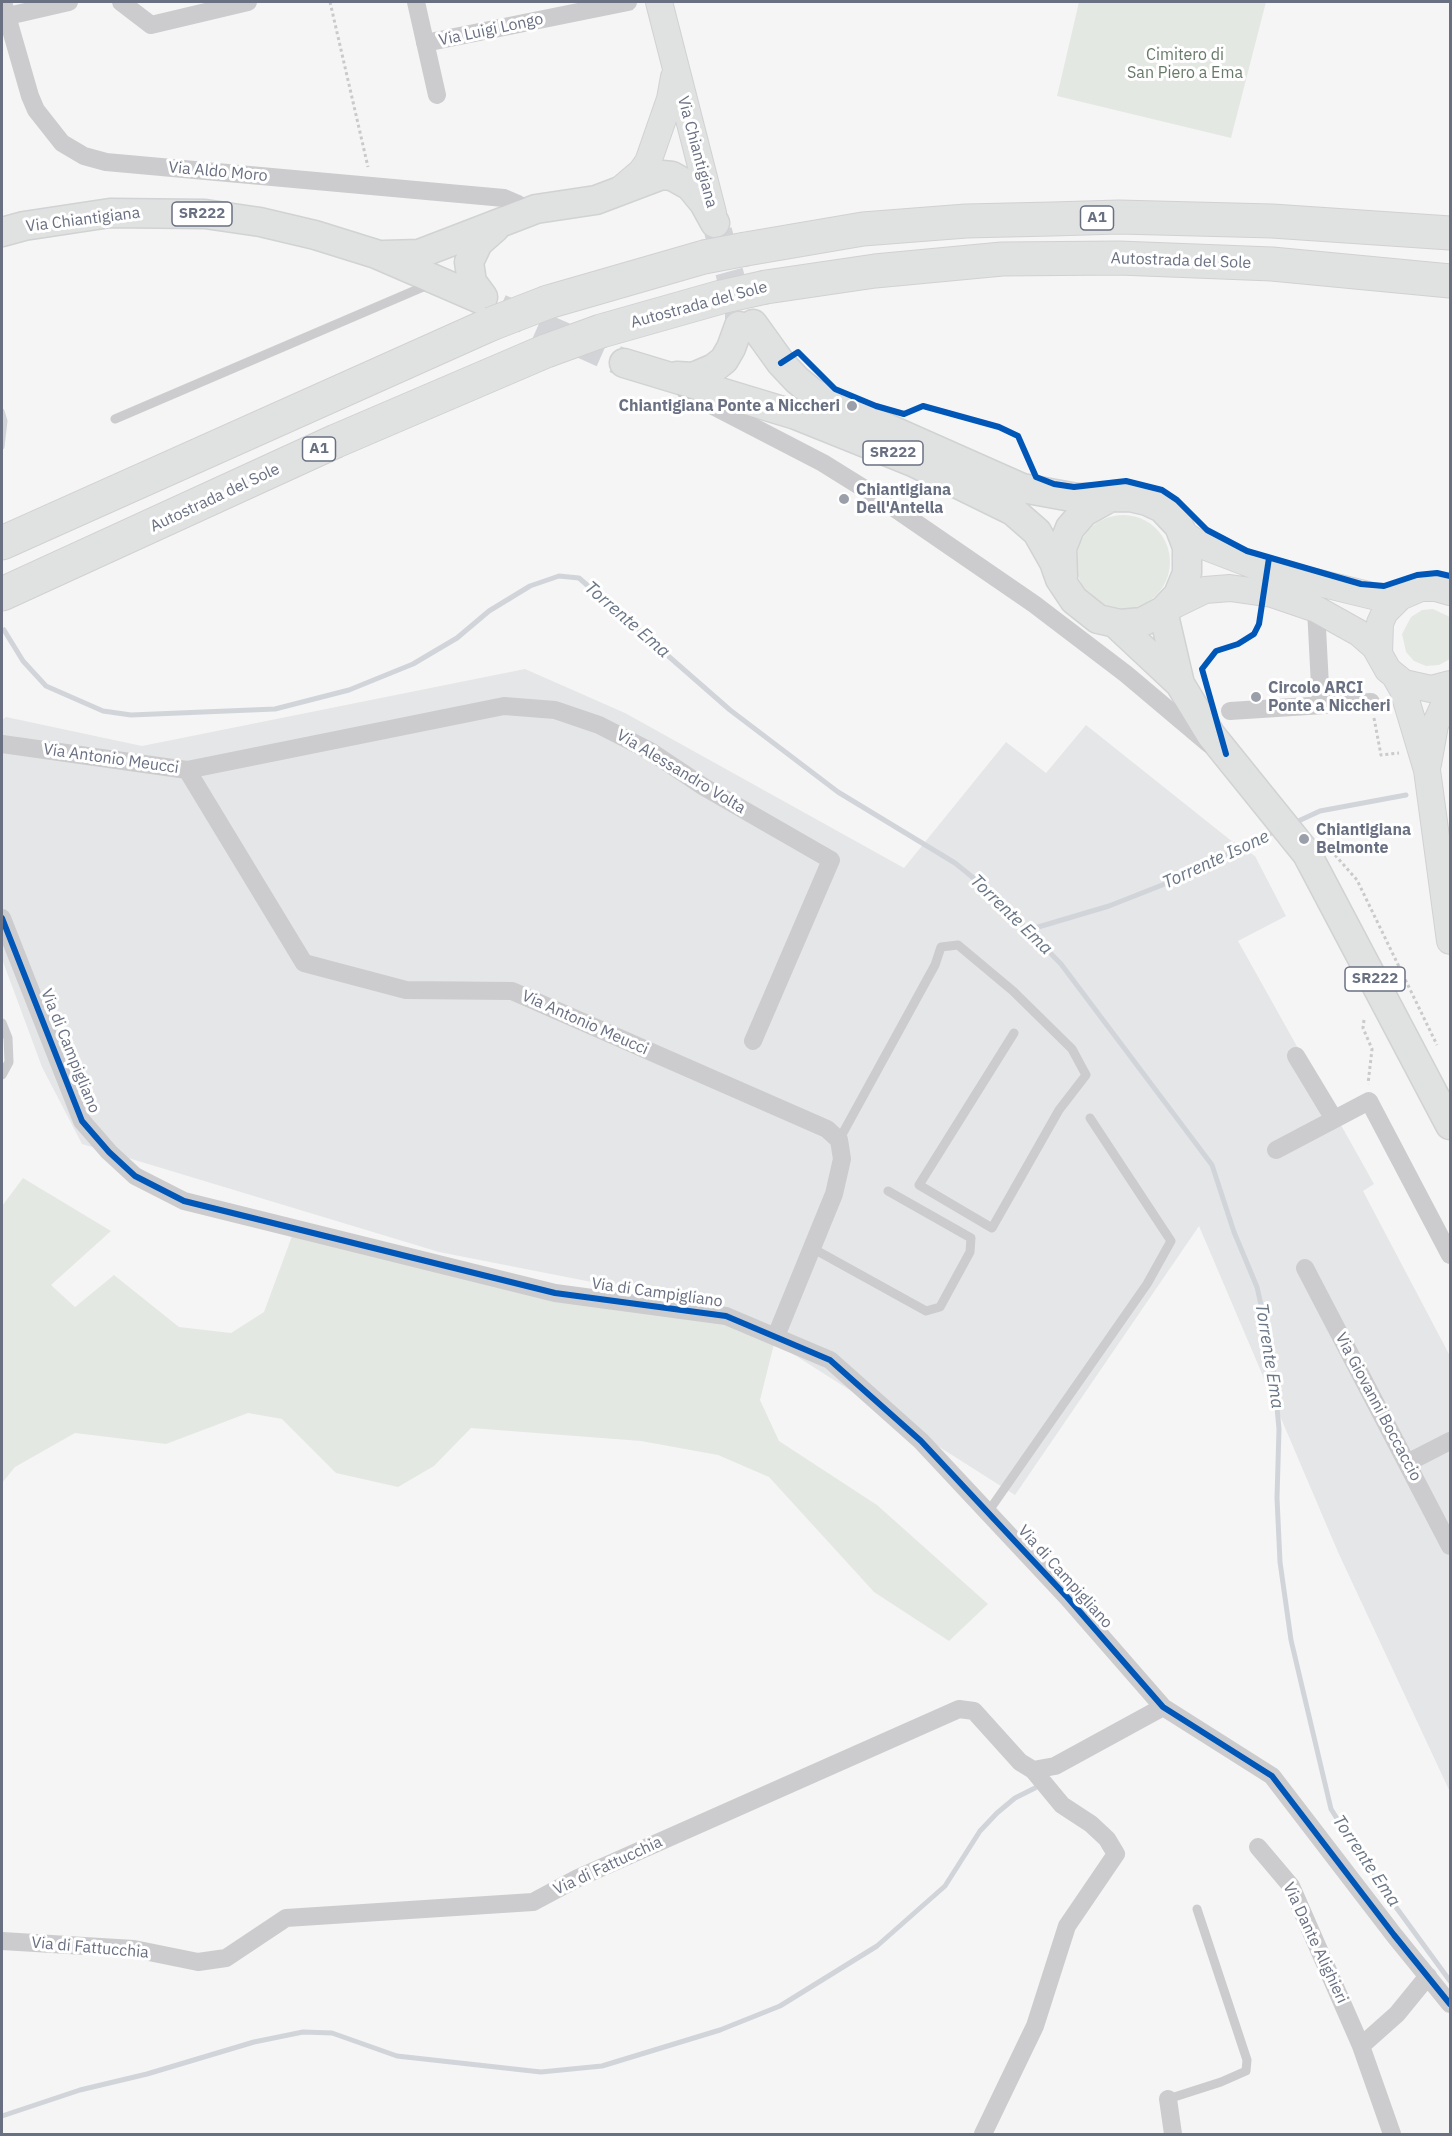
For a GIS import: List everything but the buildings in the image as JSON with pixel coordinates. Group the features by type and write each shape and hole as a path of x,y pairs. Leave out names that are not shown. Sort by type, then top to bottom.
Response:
{"highway":[{"name":"A1","path":"2,543 88,506 484,307 548,302 704,257 863,230 966,221 1119,217 1272,221 1450,233"},
{"name":"Autostrada del Sole","path":"2,594 94,554 336,441 546,351 601,331 766,286 1002,259 1119,258 1272,264 1450,281"}],"main road":[{"name":"Via Chiantigiana","path":"659,2 715,223"},
{"name":"Via Chiantigiana","path":"618,191 641,172 648,162 670,99 675,67"},
{"name":"Via Chiantigiana","path":"376,254 405,256 419,254 512,218 554,205 596,201 653,177 672,176 683,181 697,194 715,223"},
{"name":"Via Chiantigiana","path":"13,229 110,213 205,214 271,224 376,254 438,281 484,307"},
{"name":"Via Chiantigiana","path":"484,307 472,282 469,262 478,243 512,218"},
{"name":"SR222","path":"662,376 693,377 714,368 724,360 746,325 813,393 844,409 1022,488 1065,497 1130,497 1162,508 1174,520"},
{"name":"SR222","path":"624,363 796,415 913,462 1013,511 1037,532 1054,562 1060,579 1075,601 1095,617 1116,624 1180,684 1203,724 1294,837 1329,892 1450,1125"},
{"path":"1075,601 1065,585 1061,566 1065,538 1078,516 1109,498"},
{"path":"1174,520 1186,536 1201,545 1266,570 1377,597 1400,597"},
{"path":"1164,610 1180,592 1188,565 1184,537 1174,520"},
{"path":"1116,624 1139,622 1205,590 1230,588 1272,594 1316,609 1359,633 1379,654 1403,690 1427,771 1450,941"},
{"path":"1379,654 1380,623 1385,612 1400,597 1421,588 1436,588 1450,592"},
{"name":"SR222","path":"1164,610 1180,684"},
{"path":"1395,676 1421,689 1450,684"},
{"path":"1427,771 1435,725 1450,692"}],"street":[{"path":"6,9 69,2"},
{"path":"121,2 151,25 248,2"},
{"name":"Via Luigi Longo","path":"416,2 437,95"},
{"name":"Via Luigi Longo","path":"425,43 628,2"},
{"name":"Via Aldo Moro","path":"6,9 30,96 43,121 72,150 106,162 511,199 520,207 512,218"},
{"path":"662,376 725,413 823,463 884,501 1034,604 1126,674 1236,767"},
{"path":"1034,604 1057,609 1075,601"},
{"path":"1316,609 1320,705"},
{"path":"1230,711 1371,702"},
{"name":"Via Alessandro Volta","path":"187,770 504,706 555,710 599,725 650,751 704,787 831,860 753,1041"},
{"name":"Via Antonio Meucci","path":"2,744 187,770 304,963 406,990 512,991 827,1129 839,1140"},
{"name":"Via di Campigliano","path":"2,918 82,1121 109,1152 135,1176 184,1201 555,1293 726,1316 830,1360 921,1441 1067,1597 1163,1707 1272,1776 1450,2004"},
{"path":"1296,1056 1334,1119"},
{"path":"1276,1150 1369,1101 1450,1255"},
{"path":"776,1336 834,1194 842,1159 839,1140"},
{"name":"Via Giovanni Boccaccio","path":"1305,1268 1450,1546"},
{"path":"1407,1463 1450,1441"},
{"path":"1033,1770 1055,1766 1163,1707"},
{"name":"Via di Fattucchia","path":"2,1941 134,1949 198,1962 226,1958 286,1918 532,1902 578,1878 960,1709 974,1711 1020,1762 1033,1770 1062,1805 1091,1824 1107,1839 1116,1854 1067,1926 1035,2026 983,2134"},
{"name":"Via Dante Alighieri","path":"1258,1847 1291,1886 1361,2046 1392,2134"},
{"path":"1361,2046 1397,2014 1428,1976"},
{"path":"1168,2099 1173,2134"}],"lane":[{"path":"115,419 438,281"},
{"path":"839,1140 935,965 941,947 958,945 1013,992 1072,1048 1086,1075 1059,1110 992,1228 919,1185 1014,1033"},
{"path":"2,1023 8,1038 9,1062 2,1075"},
{"path":"988,1512 1147,1284 1171,1241 1090,1118"},
{"path":"812,1248 926,1311 940,1306 970,1251 971,1238 888,1191"},
{"path":"1168,2099 1221,2082 1246,2071 1248,2060 1197,1909"}],"path":[{"path":"330,2 373,187"},
{"path":"1371,702 1381,755 1399,753"},
{"path":"1332,851 1357,880 1437,1045"},
{"path":"1364,1020 1363,1028 1372,1049 1369,1101"}],"shaded area":[{"path":"525,669 625,713 904,868 1006,742 1046,773 1086,725 1229,839 1255,856 1286,916 1238,941 1374,1184 1363,1191 1450,1356 1450,1792 1338,1552 1199,1226 1015,1495 719,1307 439,1252 82,1144 42,1067 2,959 2,720 6,717 142,746"}],"green space":[{"name":"Cimitero di San Piero a Ema","path":"1079,2 1266,2 1231,138 1057,96"},
{"path":"1123,515 1141,518 1156,529 1167,544 1170,562 1167,580 1156,595 1141,606 1123,609 1105,606 1090,595 1079,580 1076,562 1079,544 1090,529 1105,518"},
{"path":"1433,609 1450,617 1450,659 1439,665 1426,666 1414,661 1406,652 1402,634 1411,617 1422,610"},
{"path":"23,1178 111,1231 51,1285 75,1307 114,1275 179,1327 231,1333 264,1312 295,1228 776,1336 760,1400 779,1441 877,1505 988,1604 949,1641 874,1592 769,1477 718,1455 641,1441 471,1428 434,1466 398,1487 336,1473 282,1419 248,1413 166,1444 75,1433 15,1467 2,1483 2,1206"}],"waterway":[{"name":"Torrente Ema","path":"2,411 5,421 2,447"},
{"name":"Torrente Ema","path":"4,630 23,661 46,686 103,711 131,715 275,709 349,690 413,664 457,638 489,611 530,586 559,576 579,578 730,710 838,792 955,863 992,893 1061,964 1212,1165 1234,1232 1257,1287 1272,1354 1279,1429 1277,1498 1280,1562 1291,1640 1331,1809 1371,1873 1450,1981"},
{"name":"Torrente Isone","path":"1294,823 1320,811 1406,795"},
{"name":"Torrente Isone","path":"1028,930 1109,906 1185,876 1277,830"},
{"path":"2,2116 80,2090 147,2074 254,2042 303,2032 332,2033 397,2056 541,2072 602,2066 720,2030 780,2006 877,1946 945,1886 980,1831 997,1813 1015,1798 1035,1788"}],"tunnel":[{"path":"718,231 739,308 739,326"},
{"path":"500,308 624,363"}],"cycle path":[{"path":"781,363 798,352 835,389 876,406 904,414 923,406 999,427 1018,436 1036,477 1054,484 1074,487 1126,481 1162,490 1177,500 1207,530 1247,551 1361,584 1384,586 1417,575 1437,573 1450,576"},
{"path":"1226,754 1202,669 1216,651 1238,644 1254,634 1259,624 1269,558"},
{"path":"2,918 82,1121 109,1152 135,1176 184,1201 555,1293 726,1316 830,1360 921,1441 1067,1597 1163,1707 1272,1776 1450,2004"}],"place":[{"name":"Chiantigiana Ponte a Niccheri","path":"852,406"},
{"name":"Chiantigiana Dell'Antella","path":"844,499"},
{"name":"Circolo ARCI Ponte a Niccheri","path":"1256,697"},
{"name":"Chiantigiana Belmonte","path":"1304,839"}]}
